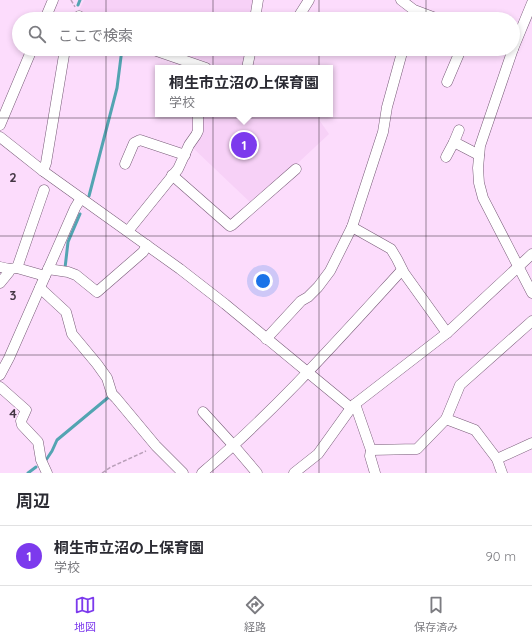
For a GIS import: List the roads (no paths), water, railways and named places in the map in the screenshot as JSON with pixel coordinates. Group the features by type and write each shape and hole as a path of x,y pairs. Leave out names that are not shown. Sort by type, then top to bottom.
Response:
{"street":[{"path":"48,12 53,0"},
{"path":"256,12 258,0"},
{"path":"301,12 309,0"},
{"path":"401,0 410,12"},
{"path":"520,32 532,3"},
{"path":"0,125 29,56"},
{"path":"43,171 46,163 64,56"},
{"path":"171,56 196,65"},
{"path":"266,339 301,301 318,288 330,271 352,226 383,132 387,107 401,56"},
{"path":"447,82 458,56"},
{"path":"511,56 480,146 478,168 479,183 483,198 532,293"},
{"path":"128,232 178,169 189,145 198,131 198,117"},
{"path":"446,157 459,130"},
{"path":"0,137 43,171 148,246 220,300 307,373 353,406 371,450 370,456 375,473"},
{"path":"125,164 134,143 140,140 185,154"},
{"path":"454,142 479,155"},
{"path":"172,175 228,225 232,226 296,169"},
{"path":"0,283 9,272 9,268 44,190"},
{"path":"0,375 9,358 75,208 81,198"},
{"path":"352,226 391,250 402,270 447,333"},
{"path":"9,268 47,272 68,272 76,275 97,292 148,246"},
{"path":"294,473 318,454 353,406 447,333 532,254"},
{"path":"202,473 234,446 307,373 402,270"},
{"path":"40,288 66,312 72,334 107,378 116,398 156,446 183,473"},
{"path":"371,450 417,449 446,419 460,385 531,323"},
{"path":"0,387 26,410 21,421 22,425 38,442 41,460 47,473"},
{"path":"202,412 257,473"},
{"path":"446,419 475,430 497,459 502,473"},
{"path":"497,459 532,443"}],"waterway":[{"path":"78,5 80,0"},
{"path":"89,196 117,88 121,56"},
{"path":"65,268 68,242 80,214"},
{"path":"46,460 57,440 110,396"},
{"path":"28,473 36,467"}],"place":[{"name":"桐生市立沼の上保育園","path":"244,145"}]}
